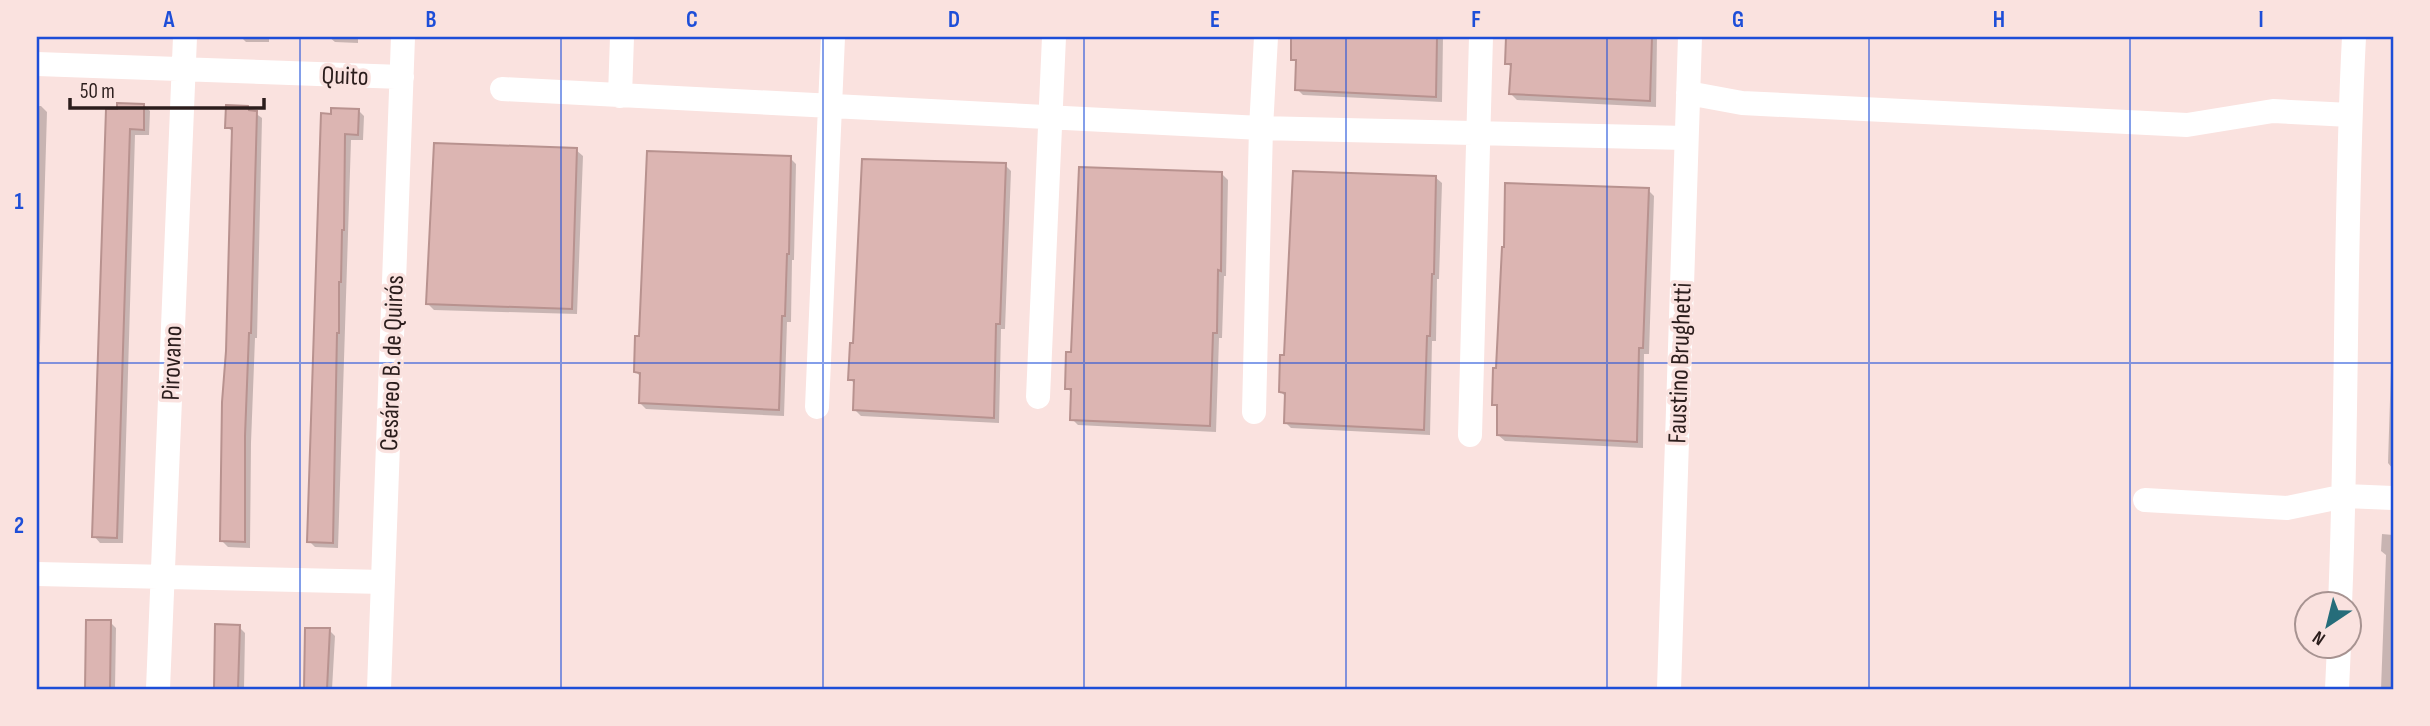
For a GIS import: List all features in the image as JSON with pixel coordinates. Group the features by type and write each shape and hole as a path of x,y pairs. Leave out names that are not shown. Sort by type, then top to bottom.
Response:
{"street":[{"name":"Pirovano","path":"158,689 184,37"},
{"name":"Cesáreo B. de Quirós","path":"379,689 403,37"},
{"path":"620,96 622,37"},
{"path":"817,407 833,37"},
{"path":"1038,397 1054,37"},
{"path":"1254,412 1266,37"},
{"path":"1470,435 1482,37"},
{"name":"Faustino Brughetti","path":"1669,689 1690,37"},
{"path":"2341,590 2354,37"},
{"name":"Quito","path":"37,64 402,77"},
{"path":"502,89 1261,128 1686,138"},
{"path":"1688,93 1742,103 2187,125 2273,111 2350,115"},
{"path":"2146,500 2287,509 2344,496 2393,498"},
{"path":"37,574 383,582"},
{"path":"2337,689 2338,660"}],"building":[{"path":"1291,37 1437,37 1436,97 1295,90 1296,60 1291,60"},
{"path":"1506,37 1652,37 1650,101 1509,94 1511,64 1505,64"},
{"path":"117,103 144,104 144,130 130,129 117,538 92,537 106,109 117,109"},
{"path":"226,105 248,106 249,110 257,111 251,333 245,436 245,542 220,541 232,128 225,128"},
{"path":"331,108 359,109 358,135 345,134 344,230 337,333 333,543 307,542 321,113 331,114"},
{"path":"434,143 577,148 572,309 426,304"},
{"path":"647,151 791,156 789,254 785,316 782,316 779,410 639,403 640,373 634,372 635,336 639,336"},
{"path":"862,159 1006,163 1000,324 996,324 994,418 853,410 854,380 848,380 850,343 853,343"},
{"path":"1079,167 1222,172 1221,271 1218,270 1217,333 1213,333 1210,426 1070,420 1071,389 1065,389 1066,352 1071,352"},
{"path":"1293,171 1436,176 1434,274 1430,336 1427,336 1424,430 1284,423 1285,393 1279,392 1280,355 1284,355"},
{"path":"1505,183 1649,188 1643,348 1639,348 1637,442 1497,435 1497,405 1492,405 1493,368 1496,368 1504,247"},
{"path":"86,620 111,620 110,689 85,689"},
{"path":"215,624 240,625 238,689 214,689"},
{"path":"305,628 330,628 327,689 304,689"}]}
